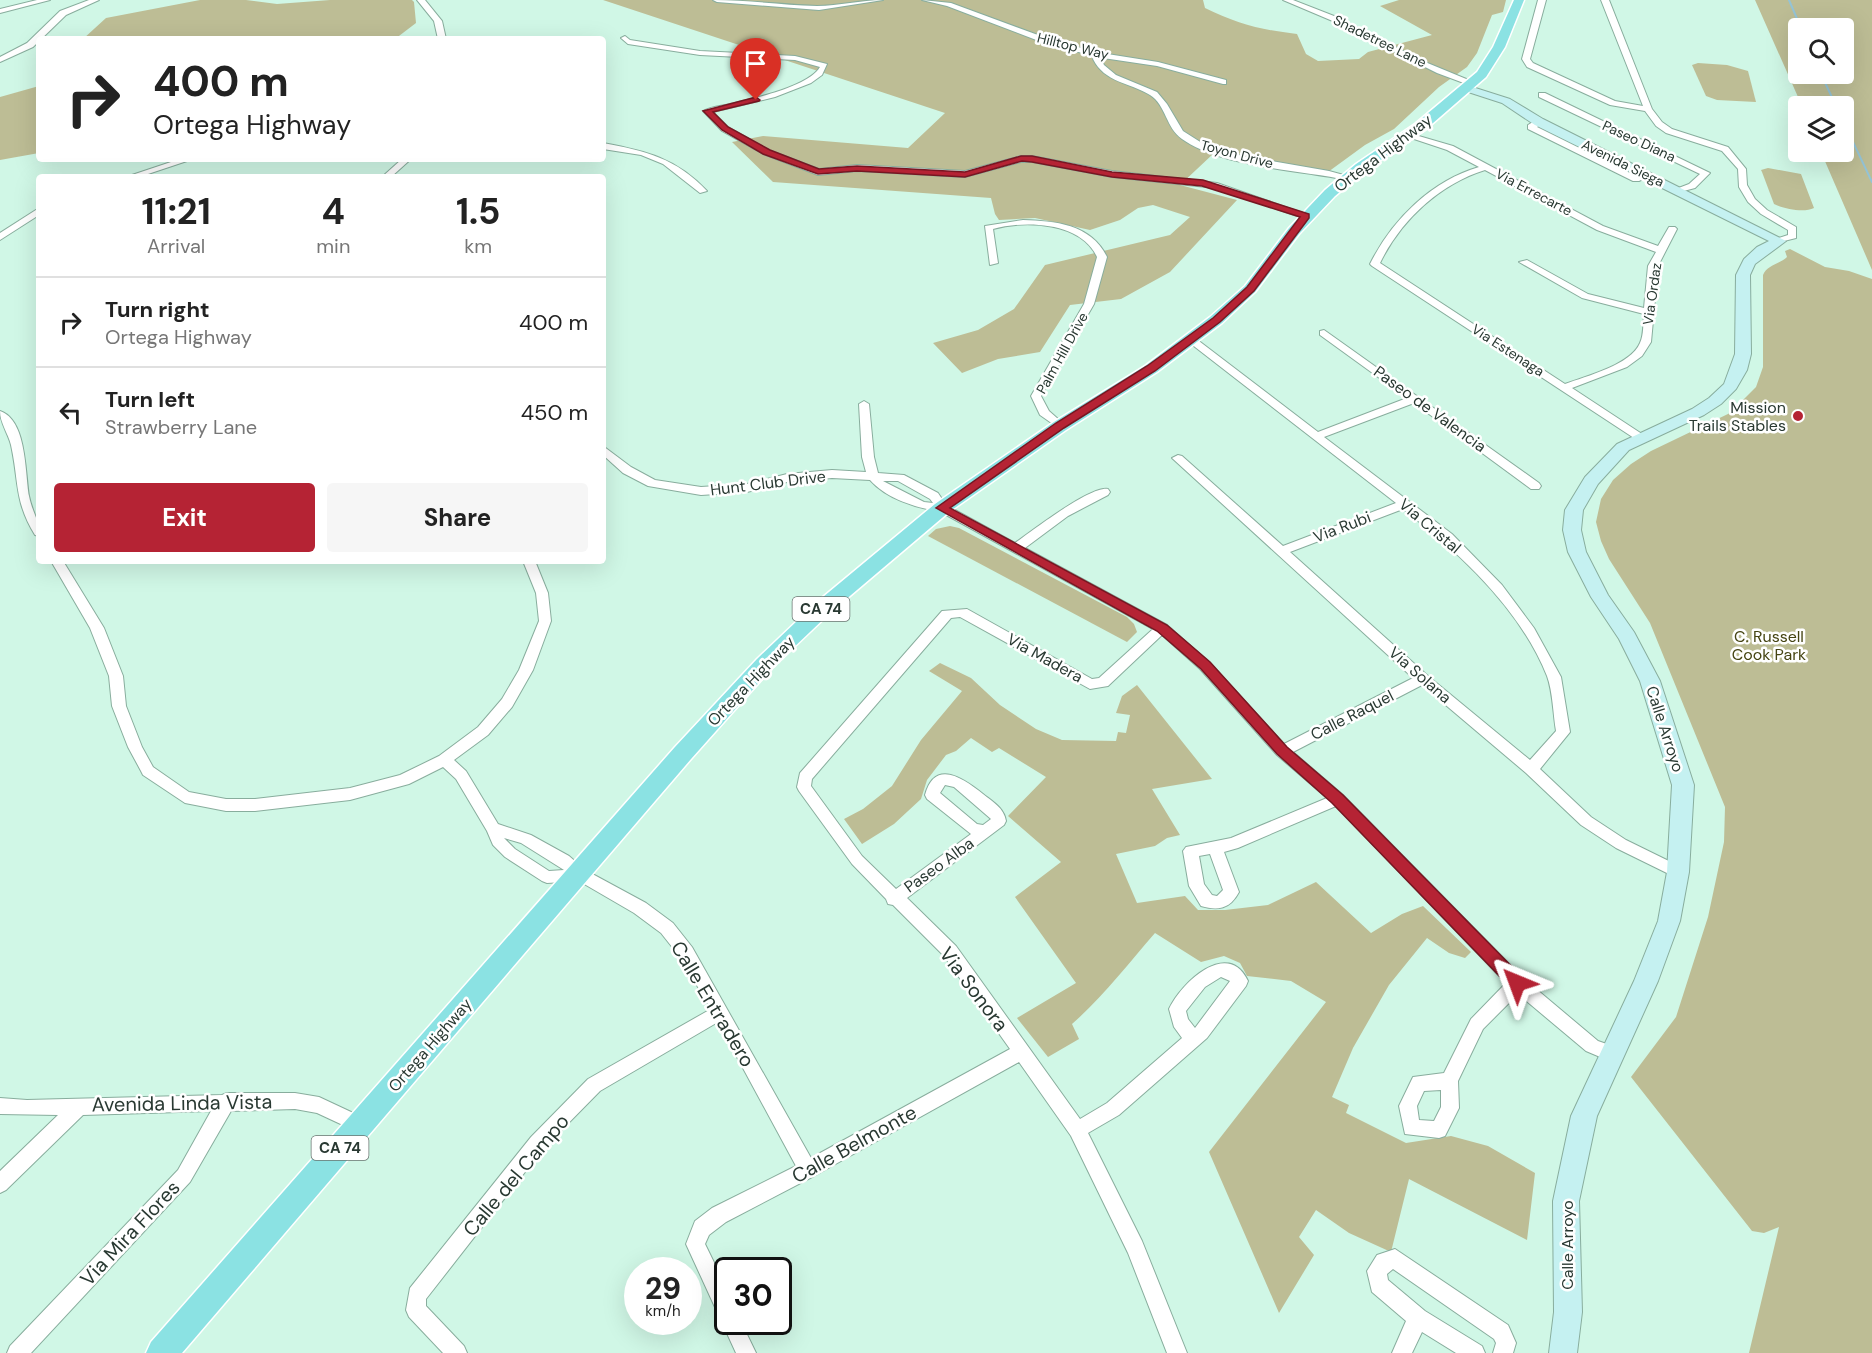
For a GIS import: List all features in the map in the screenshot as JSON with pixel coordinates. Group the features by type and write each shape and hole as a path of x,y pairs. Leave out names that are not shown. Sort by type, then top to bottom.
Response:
{"main road":[{"name":"Ortega Highway","path":"162,1353 683,753 764,664 824,607 942,508 1060,426 1151,369 1191,340 1250,289 1306,216 1347,177 1408,134 1469,85 1493,59 1519,0"}],"street":[{"path":"0,10 46,0"},
{"path":"73,0 85,3"},
{"path":"39,36 63,13 95,0"},
{"path":"421,0 438,21 441,36"},
{"path":"717,0 819,8 879,0"},
{"name":"Hilltop Way","path":"926,0 949,4 1055,44 1101,55 1158,64 1223,82"},
{"name":"Shadetree Lane","path":"1287,0 1311,11 1335,18 1469,85"},
{"path":"1542,0 1526,59 1530,65 1613,103 1648,109"},
{"path":"1605,0 1648,109 1659,124 1669,130 1725,149 1742,168 1742,186 1749,198 1760,209 1793,229 1793,236 1779,241"},
{"path":"625,38 628,42 638,45 700,53 800,59 824,66 821,74 801,85 756,100 707,111 725,129 766,152 818,172 857,168 965,174 1021,159 1032,159 1112,174 1203,183 1306,216"},
{"path":"0,60 30,45 36,39"},
{"name":"Toyon Drive","path":"1101,55 1097,59 1099,66 1113,76 1153,94 1165,106 1172,126 1197,144 1257,161 1347,177"},
{"name":"Avenida Siega","path":"1469,85 1506,101 1539,122 1779,241"},
{"name":"Paseo Diana","path":"1542,95 1706,173 1692,186 1679,191"},
{"name":"Via Errecarte","path":"1408,134 1450,148 1600,228 1660,250"},
{"path":"606,147 643,153 666,162 703,191"},
{"path":"140,174 179,162"},
{"path":"390,174 404,162"},
{"name":"Via Estenaga","path":"1486,167 1459,176 1412,212 1379,253 1375,264 1641,438"},
{"path":"0,237 36,213"},
{"name":"Palm Hill Drive","path":"993,263 988,228 999,224 1056,226 1083,234 1095,244 1102,256 1089,304 1036,396 1044,413 1060,426"},
{"name":"Via Ordaz","path":"1566,387 1623,365 1638,354 1646,342 1653,266 1672,229"},
{"name":"Calle Arroyo","path":"1563,1353 1568,1312 1566,1201 1584,1116 1646,981 1669,921 1678,872 1683,785 1650,681 1627,637 1600,597 1577,552 1572,530 1574,510 1591,481 1623,447 1698,412 1715,401 1731,386 1739,370 1743,354 1743,275 1749,262 1762,250 1779,241"},
{"path":"1524,262 1585,296 1648,312"},
{"name":"Paseo de Valencia","path":"1324,333 1535,486"},
{"name":"Via Cristal","path":"1191,340 1448,537 1498,588 1529,631 1554,677 1563,732 1531,769"},
{"path":"1317,436 1416,399"},
{"path":"864,404 868,457 873,477"},
{"path":"0,414 9,422 17,448 26,507 36,526"},
{"name":"Hunt Club Drive","path":"606,454 627,470 652,483 701,491 747,488 787,478 832,474 873,477 881,485 917,503 942,508 1162,628 1205,666 1282,751 1338,799 1517,983 1592,1046 1612,1054"},
{"name":"Via Solana","path":"1178,458 1423,679 1531,769 1586,821 1621,844 1678,872"},
{"path":"1016,548 1064,513 1104,492"},
{"name":"Via Rubi","path":"1280,551 1404,504"},
{"path":"59,564 97,628 116,676 119,706 148,771 185,796 226,805 255,805 350,794 404,780 444,760 483,731 507,703 526,670 545,621 542,593 530,564"},
{"name":"Via Madera","path":"947,614 962,612 1090,684 1104,683 1162,628"},
{"name":"Via Sonora","path":"947,614 805,777 804,787 857,860 894,899 950,951 1077,1130 1135,1248 1177,1353"},
{"name":"Calle Raquel","path":"1282,751 1423,679"},
{"path":"444,760 461,775 493,828 498,842 510,853 547,877 580,874"},
{"name":"Paseo Alba","path":"894,899 985,832 999,821 998,814 958,783 951,779 943,779 934,786 932,795 972,828 985,832"},
{"path":"1215,846 1233,843 1264,832 1338,799"},
{"name":"Calle Entradero","path":"493,828 526,839 564,860 580,874 640,908 667,928 686,952 722,1012 808,1170"},
{"path":"510,853 526,839"},
{"path":"1449,1081 1477,1024 1517,983"},
{"name":"Calle del Campo","path":"457,1353 416,1310 417,1295 537,1143 594,1085 722,1012"},
{"path":"1077,1130 1113,1109 1193,1039"},
{"name":"Calle Belmonte","path":"714,1284 695,1244 702,1228 719,1215 808,1170 1021,1052"},
{"name":"Via Mira Flores","path":"17,1353 184,1176 227,1101"},
{"name":"Avenida Linda Vista","path":"0,1106 27,1108 295,1101 319,1105 360,1125"},
{"path":"0,1184 81,1105"},
{"path":"1476,1353 1418,1318 1379,1285 1377,1271 1384,1262 1395,1259 1501,1332 1506,1343 1503,1353"},
{"path":"1402,1353 1418,1318"},
{"path":"737,1335 746,1353"}],"green space":[{"path":"200,0 246,0 277,4 330,0 412,0 416,23 399,36 86,36 106,18"},
{"path":"603,0 1203,0 1205,8 1239,22 1272,31 1297,34 1306,54 1318,61 1359,59 1368,52 1432,35 1380,6 1399,0 1506,0 1503,12 1492,15 1477,53 1467,67 1439,87 1394,129 1365,145 1328,172 1213,154 1180,185 1237,200 1170,272 1121,299 1070,305 1040,352 998,359 962,373 933,343 978,330 1014,309 1045,265 1170,235 1190,217 1153,205 1138,208 1120,220 1090,230 1035,218 999,220 991,198 773,182 732,142 763,136 908,148 945,113"},
{"path":"1755,0 1872,0 1872,270 1825,162 1854,162 1854,96 1798,96 1792,84 1854,84 1854,18 1788,18 1788,74"},
{"path":"1698,63 1727,65 1748,71 1756,102 1717,100 1706,96 1692,65"},
{"path":"36,87 36,154 0,160 0,97"},
{"path":"1768,168 1801,174 1814,208 1794,210 1774,204 1761,170"},
{"name":"C. Russell Cook Park","path":"1790,249 1825,267 1849,271 1872,279 1872,1353 1749,1353 1779,1227 1764,1233 1752,1231 1631,1077 1676,1017 1708,917 1724,842 1725,807 1650,623 1609,559 1596,522 1601,499 1613,480 1631,464 1651,451 1730,413 1756,387 1763,367 1763,275 1767,269 1787,257 1785,251"},
{"path":"950,526 959,528 1127,617 1134,624 1137,632 1127,642 928,536 936,529"},
{"path":"940,663 971,678 1000,705 1036,729 1062,740 1116,741 1118,732 1126,733 1130,715 1116,713 1122,696 1137,685 1212,779 1152,789 1180,835 1167,838 1155,846 1116,854 1137,903 1185,896 1198,910 1225,910 1268,905 1316,882 1371,933 1402,914 1423,906 1471,952 1465,958 1449,953 1427,938 1389,985 1353,1048 1332,1097 1349,1105 1346,1113 1406,1143 1451,1136 1488,1146 1535,1173 1527,1240 1409,1179 1391,1252 1349,1233 1316,1210 1299,1237 1314,1255 1279,1313 1209,1152 1326,1002 1291,981 1247,976 1240,963 1224,956 1201,962 1155,933 1105,992 1072,1024 1079,1039 1048,1057 1017,1018 1076,983 1015,897 1061,862 1008,816 1046,777 999,748 992,752 971,738 956,751 946,755 927,780 921,799 894,824 862,844 844,819 863,809 892,786 921,740 962,691 929,671"}],"waterway":[{"path":"1789,0 1797,18"},
{"path":"1826,84 1831,96"},
{"path":"1854,144 1872,182"}],"place":[{"name":"Mission Trails Stables","path":"1798,416"}],"route":[{"path":"756,100 707,111 709,116 725,129 766,152 818,172 857,168 965,174 1021,159 1032,159 1089,171 1203,183 1231,190 1306,216 1250,289 1216,320 1151,369 1060,426 942,508 1162,628 1205,666 1282,751 1338,799 1517,983"}]}
